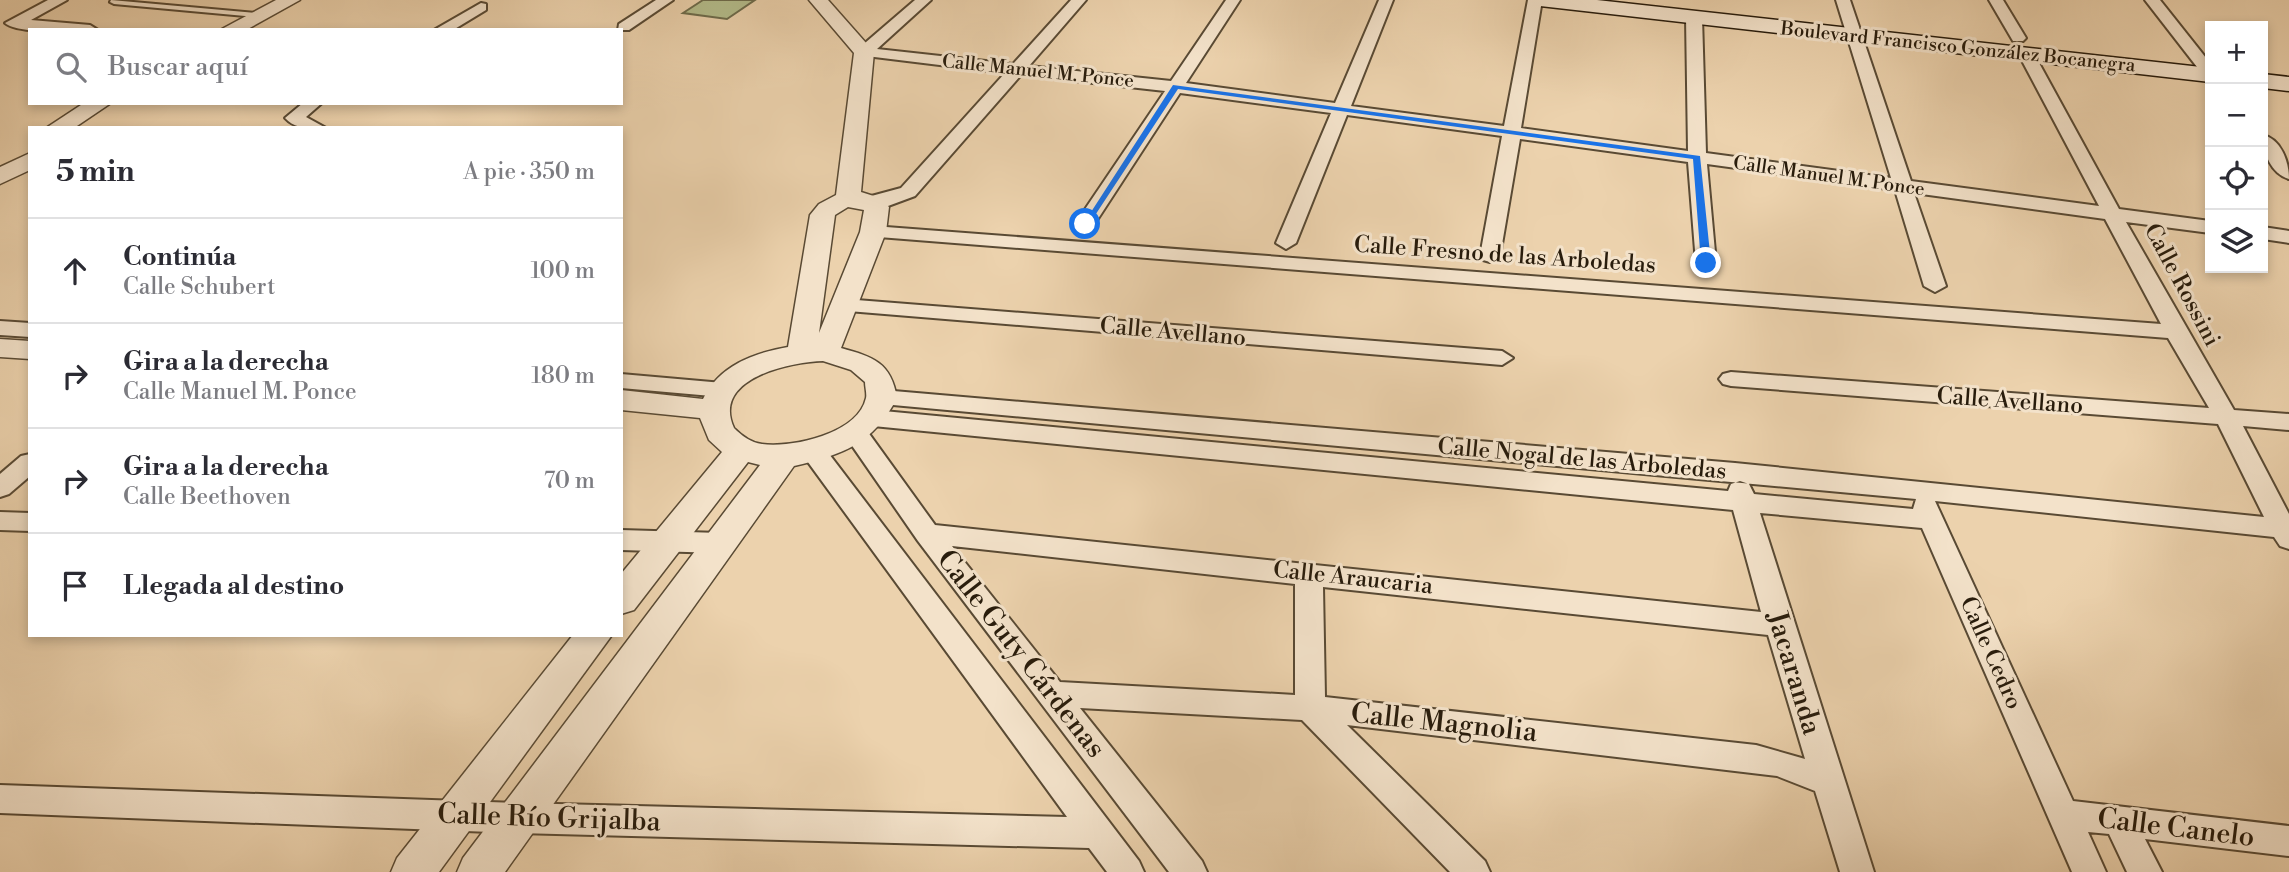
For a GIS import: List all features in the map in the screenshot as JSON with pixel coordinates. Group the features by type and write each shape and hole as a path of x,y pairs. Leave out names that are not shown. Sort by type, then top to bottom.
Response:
{"main road":[{"name":"Boulevard Francisco González Bocanegra","path":"1537,0 1694,17 1849,18"},
{"name":"Boulevard Francisco González Bocanegra","path":"1679,0 1849,18 2023,46 2205,66"},
{"path":"2268,64 2289,66"},
{"path":"2268,82 2289,84"}],"street":[{"path":"7,26 60,0"},
{"path":"255,23 291,0"},
{"path":"237,28 313,0"},
{"path":"624,27 666,0"},
{"path":"818,0 864,52 860,201"},
{"path":"864,52 924,0"},
{"path":"813,352 823,215 836,202 888,200 908,192 1079,0"},
{"path":"1085,224 1233,0"},
{"path":"1286,243 1338,110 1386,0"},
{"path":"1490,256 1537,0"},
{"name":"Calle Rossini","path":"1996,0 2176,332 2226,417 2286,534"},
{"path":"2152,0 2205,64"},
{"path":"445,28 481,7"},
{"path":"1694,17 1697,157 1706,263"},
{"path":"1849,18 1935,286"},
{"path":"7,26 48,28"},
{"name":"Calle Manuel M. Ponce","path":"864,52 1176,87 2205,226"},
{"path":"60,126 97,105"},
{"path":"86,126 121,105"},
{"path":"311,105 295,115 296,120 312,126"},
{"path":"0,161 28,145"},
{"path":"2268,146 2289,173"},
{"path":"0,177 28,161"},
{"path":"813,352 844,305 873,232 877,207 860,201"},
{"name":"Calle Fresno de las Arboledas","path":"873,232 2176,332"},
{"path":"2268,234 2289,237"},
{"name":"Calle Avellano","path":"844,305 1502,358"},
{"path":"0,328 28,330"},
{"path":"0,348 28,351"},
{"path":"480,872 720,543 799,454 870,416 880,384 873,372 861,362 813,352 761,363 743,372 718,400 715,425 724,439 741,449 761,455 799,454"},
{"name":"Calle Avellano","path":"1731,379 2289,422"},
{"path":"623,381 718,400"},
{"path":"623,400 718,400"},
{"name":"Calle Nogal de las Arboledas","path":"870,416 1735,472 2286,534"},
{"name":"Calle Nogal de las Arboledas","path":"870,416 1931,520"},
{"name":"Calle Guty Cárdenas","path":"870,416 927,534 1190,872"},
{"path":"623,597 741,449"},
{"name":"Calle Guty Cárdenas","path":"799,454 1127,872"},
{"path":"0,488 28,464"},
{"name":"Jacaranda","path":"1735,472 1779,625 1857,872"},
{"name":"Calle Cedro","path":"1919,493 2089,872"},
{"path":"0,521 28,522"},
{"name":"Calle Araucaria","path":"927,534 1779,625"},
{"path":"623,540 720,543"},
{"path":"1309,573 1310,708 1473,872"},
{"path":"413,872 592,637"},
{"name":"Calle Magnolia","path":"1054,694 1310,708 1756,759 1779,763 1829,782"},
{"name":"Calle Río Grijalba","path":"0,799 518,818 1098,833"},
{"name":"Calle Canelo","path":"2063,814 2289,841"},
{"path":"2119,821 2145,872"}],"lane":[{"path":"114,2 255,23"}],"green space":[{"path":"703,0 755,0 727,19 683,13"}],"route":[{"path":"1085,224 1176,87 1697,157 1706,263"}]}
